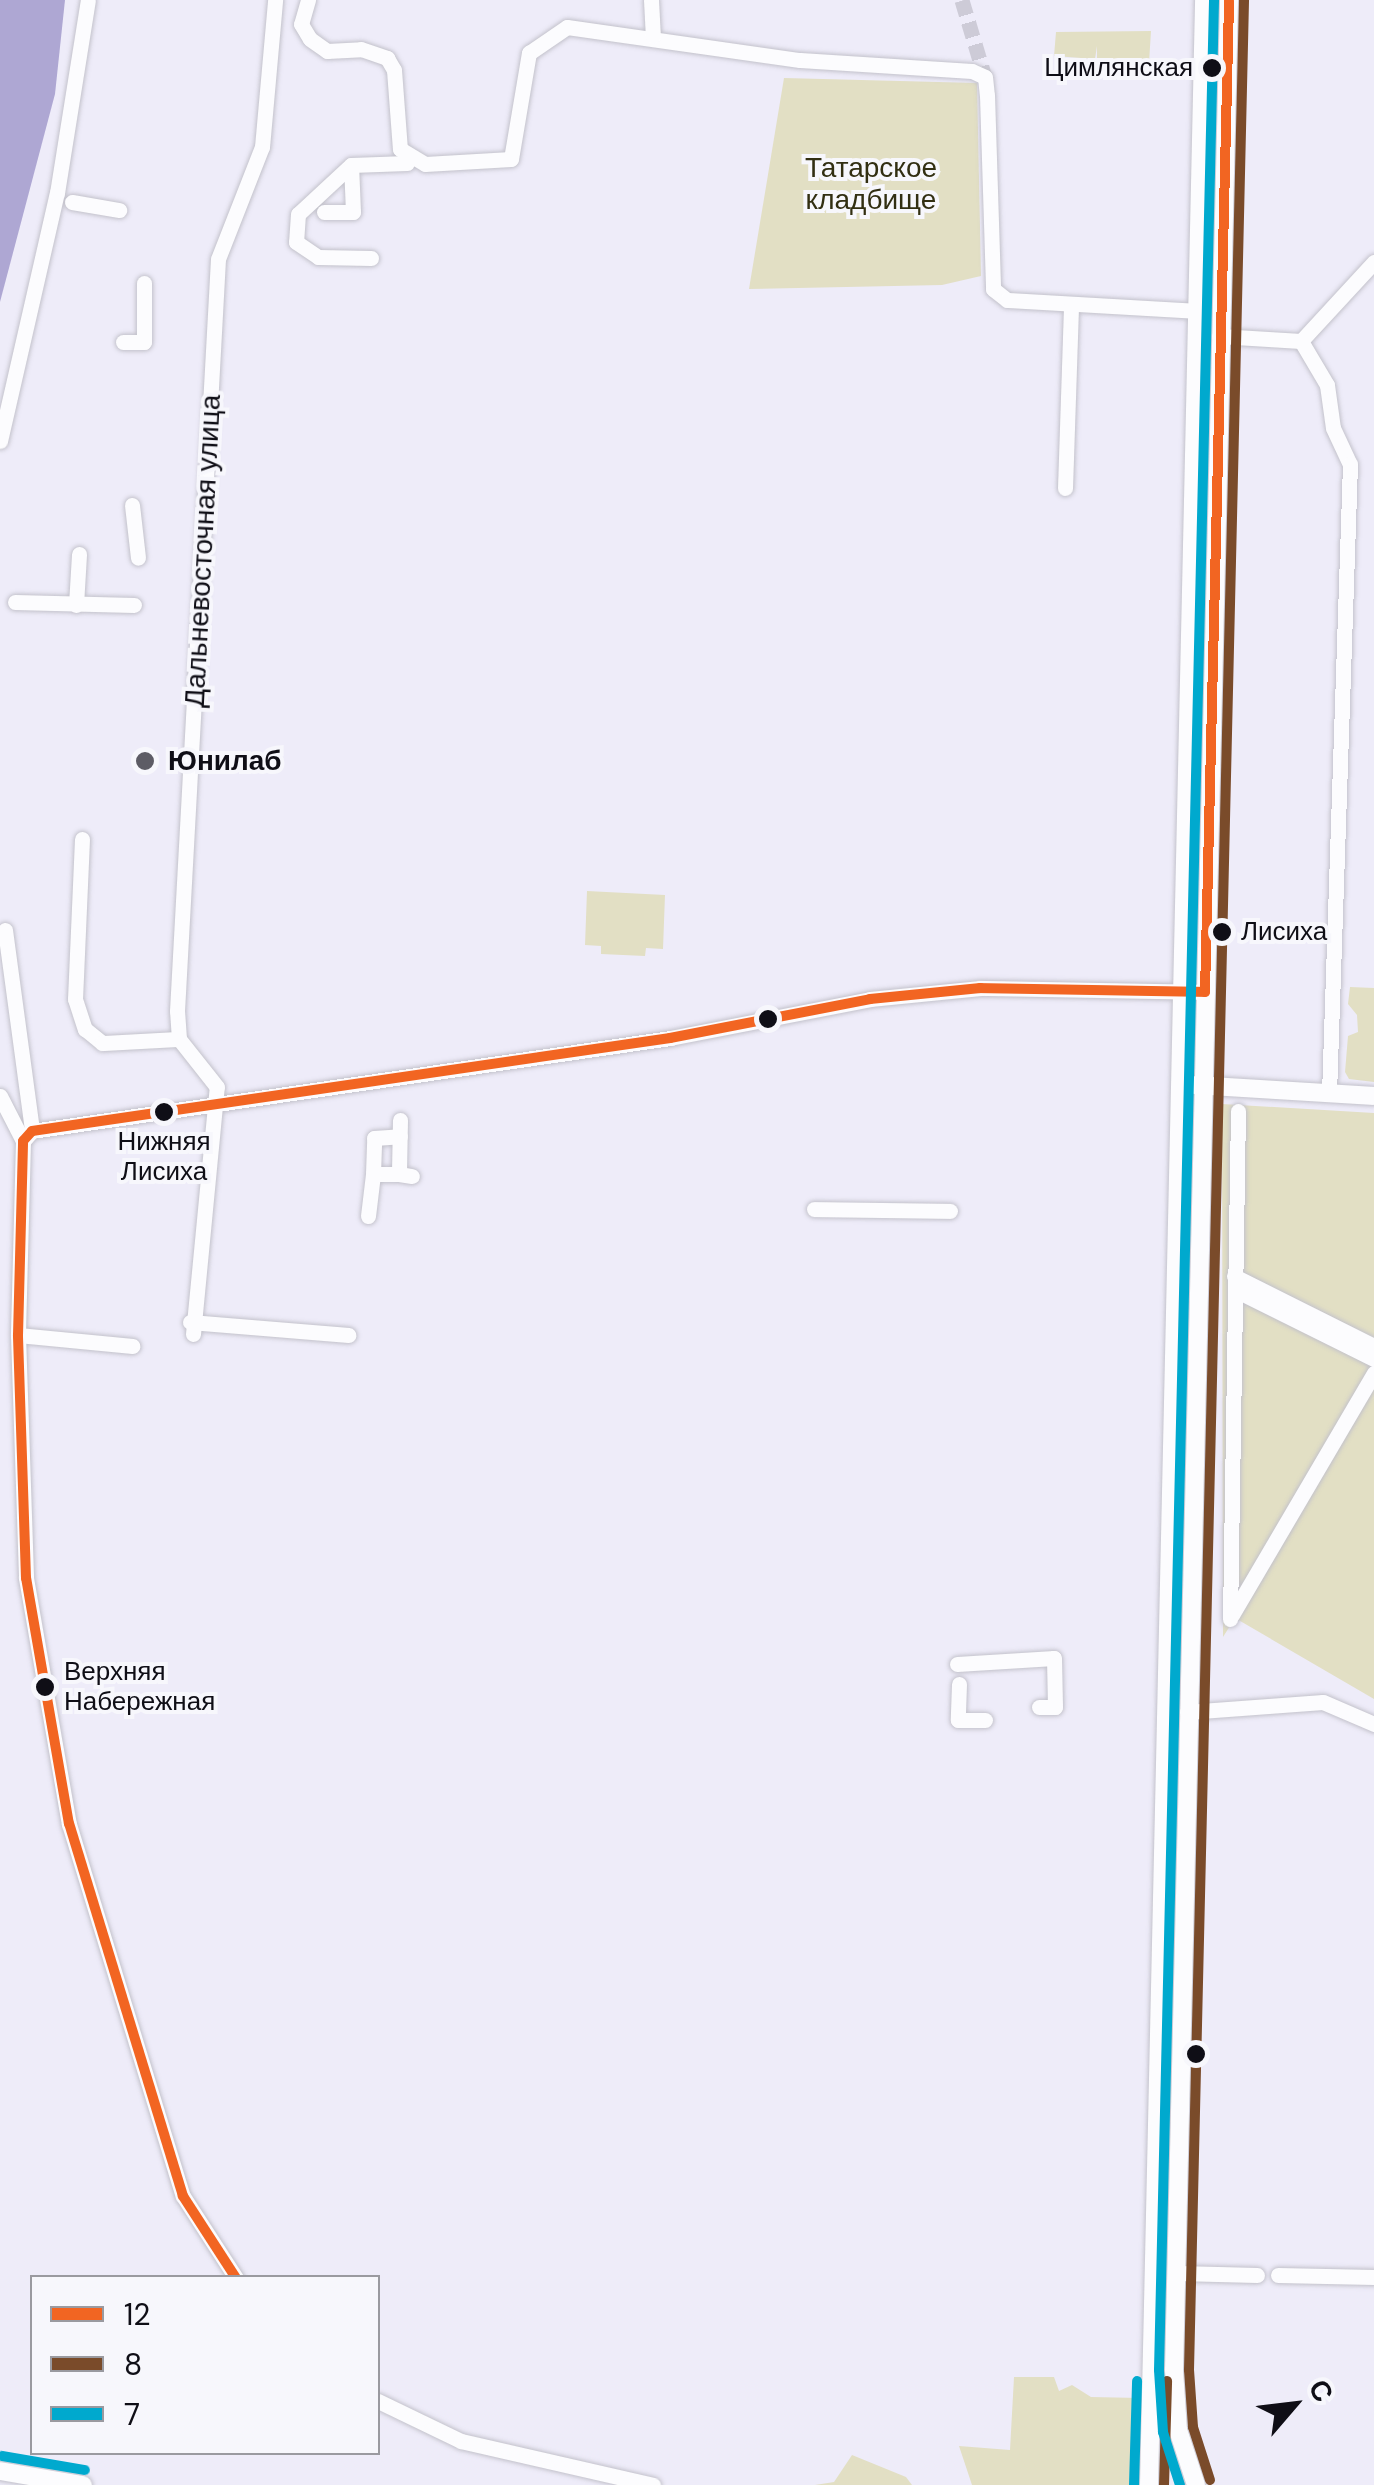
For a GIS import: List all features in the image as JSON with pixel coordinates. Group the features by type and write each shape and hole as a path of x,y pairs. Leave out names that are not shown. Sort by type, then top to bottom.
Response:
{"main road":[{"path":"1148,2485 1204,0"},
{"path":"1196,2485 1176,2420 1178,2273 1187,1712 1230,0"},
{"path":"1180,1084 1374,1096"},
{"path":"0,2471 83,2485"}],"street":[{"path":"0,442 57,193 88,0"},
{"name":"Дальневосточная улица","path":"179,1039 218,259 262,147 274,0"},
{"path":"301,24 308,0"},
{"path":"651,0 653,36"},
{"path":"274,21 301,24 327,50 361,49 387,58 394,70 400,150 425,164 510,159 523,67 550,35 573,26 800,60 972,71 985,77 989,279 1008,300 1196,311"},
{"path":"371,258 318,257 306,244 296,242 298,214 351,165 407,162"},
{"path":"324,212 353,212 351,165"},
{"path":"72,202 119,210"},
{"path":"1301,341 1374,262"},
{"path":"123,342 144,342 144,283"},
{"path":"1065,488 1071,305"},
{"path":"1219,336 1301,341"},
{"path":"1301,341 1327,385 1332,428 1350,464 1329,1094"},
{"path":"132,505 138,558"},
{"path":"76,604 79,554"},
{"path":"15,602 134,605"},
{"path":"82,840 75,999 85,1029 102,1043 179,1039 217,1087 191,1328 348,1335"},
{"path":"5,930 27,1136 18,1334 26,1578 69,1824 106,1962 190,2213 234,2275"},
{"path":"27,1136 216,1100 670,1038 932,992 1206,992"},
{"path":"0,1096 27,1136"},
{"path":"1238,1111 1230,1619 1374,1373"},
{"path":"368,1216 374,1138 400,1128 405,1175 373,1174"},
{"path":"814,1209 950,1211"},
{"path":"1235,1283 1374,1346"},
{"path":"1235,1283 1374,1359"},
{"path":"18,1334 132,1346"},
{"path":"957,1664 1054,1658 1055,1708 1039,1707"},
{"path":"958,1684 958,1720 984,1720"},
{"path":"1187,1712 1323,1702 1374,1724"},
{"path":"1178,2273 1256,2275"},
{"path":"1278,2275 1374,2277"},
{"path":"380,2403 461,2441 653,2485"}],"green space":[{"path":"1151,31 1149,63 1097,61 1097,46 1095,59 1054,56 1056,32"},
{"name":"Татарское кладбище","path":"784,78 977,83 981,276 942,285 749,289"},
{"path":"587,891 665,895 663,949 646,948 645,956 601,954 601,946 585,945"},
{"path":"1350,987 1374,988 1374,1082 1349,1079 1345,1072 1348,1036 1358,1032 1357,1015 1348,1004"},
{"path":"1222,1104 1374,1113 1374,1699 1235,1618 1223,1637"},
{"path":"1014,2377 1054,2377 1059,2391 1072,2385 1091,2397 1140,2398 1136,2485 972,2485 959,2446 1010,2450"},
{"path":"852,2455 906,2477 912,2485 815,2485 834,2482"}],"shaded area":[{"path":"0,0 65,0 55,94 0,302"}],"tunnel":[{"path":"962,0 985,77"}],"transit line":[{"name":"7","path":"1180,2485 1163,2432 1159,2370 1214,0"},
{"name":"12","path":"234,2275 183,2196 69,1824 26,1578 18,1335 23,1141 32,1131 670,1038 870,999 980,988 1205,992 1229,0"},
{"name":"8","path":"1210,2480 1193,2427 1189,2370 1244,0"},
{"name":"7","path":"1134,2485 1137,2381"},
{"name":"8","path":"1164,2485 1167,2381"},
{"name":"7","path":"2,2456 85,2470"}],"place":[{"name":"Цимлянская","path":"1212,68"},
{"name":"Юнилаб","path":"145,761"},
{"name":"Лисиха","path":"1222,932"},
{"name":"Нижняя Лисиха","path":"164,1112"},
{"name":"Верхняя Набережная","path":"45,1687"}]}
